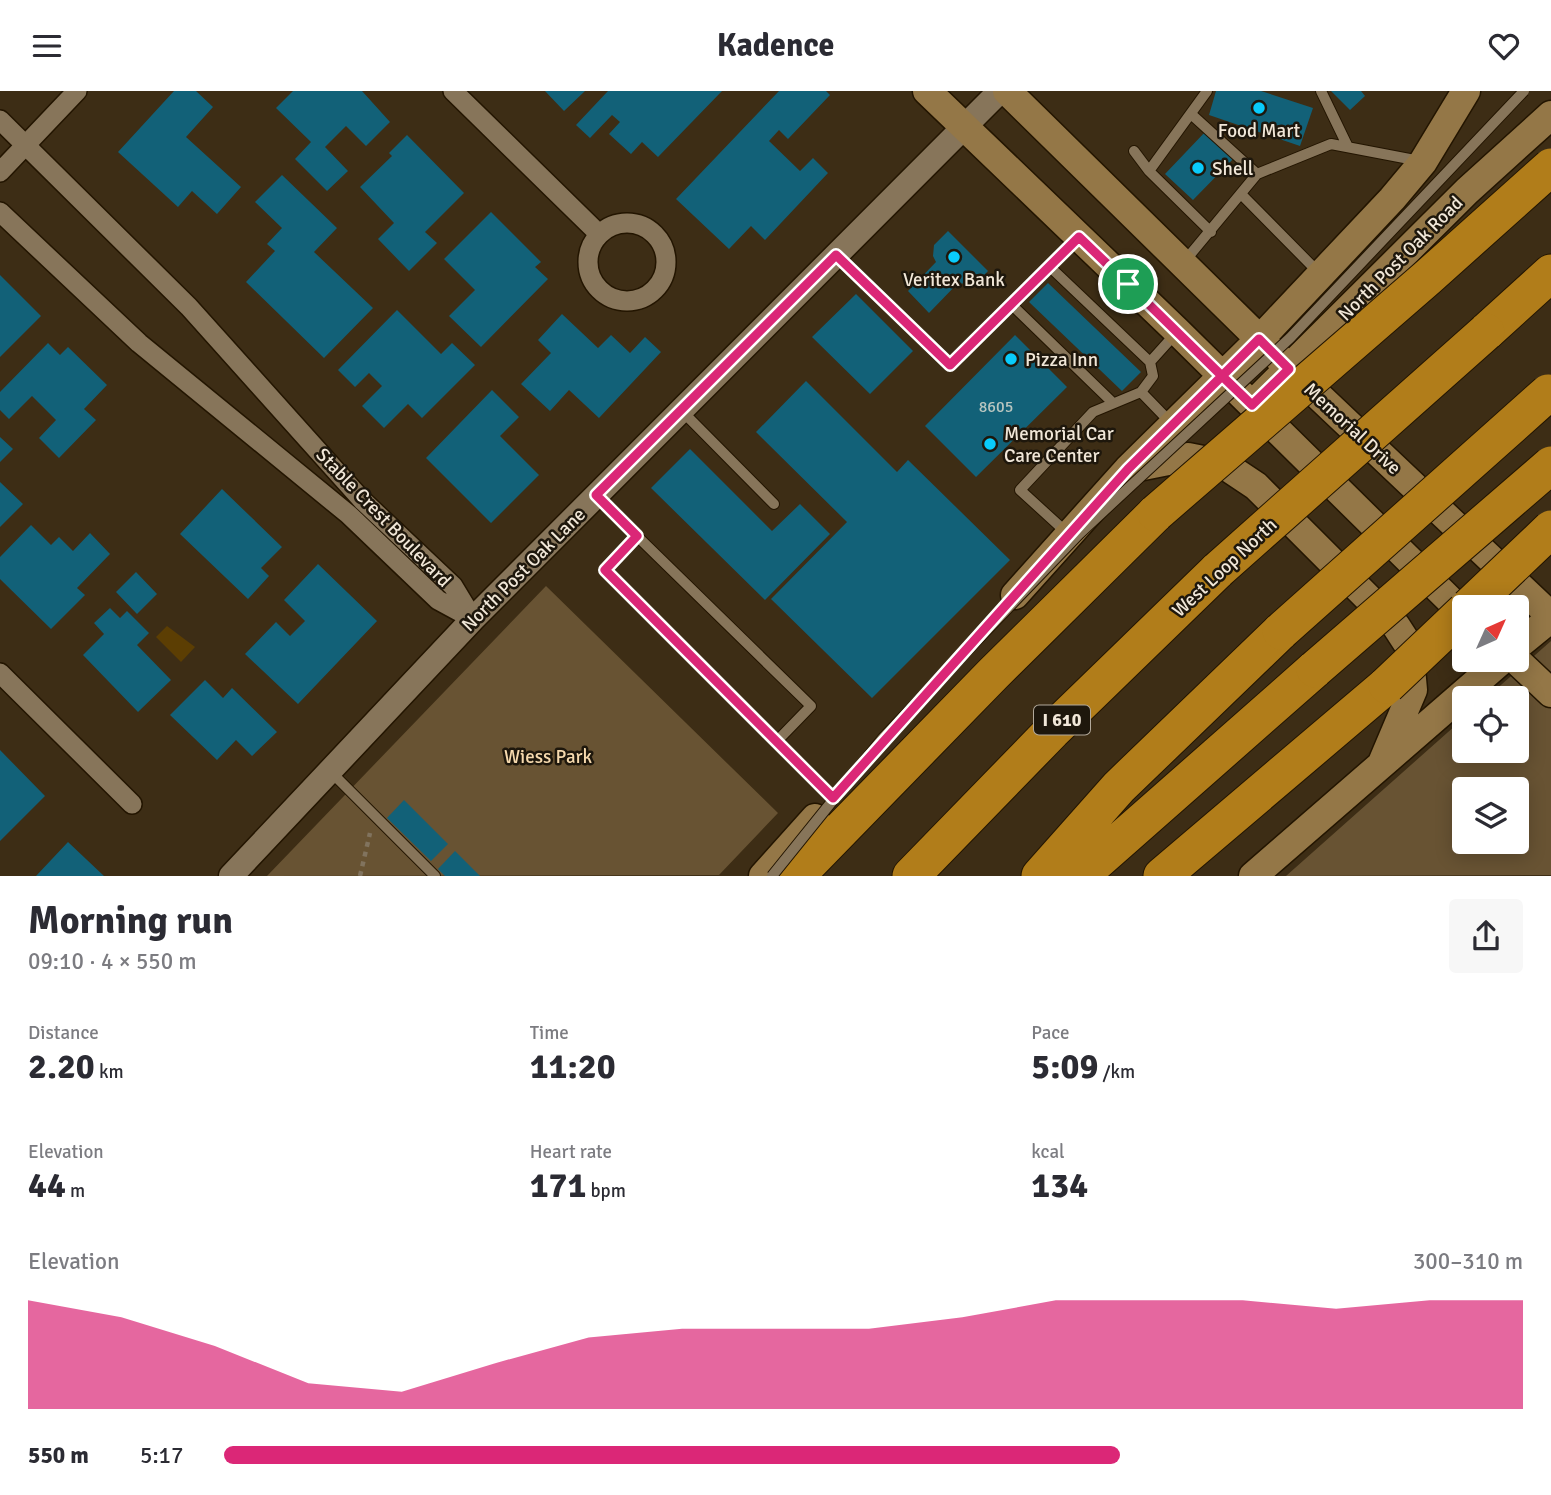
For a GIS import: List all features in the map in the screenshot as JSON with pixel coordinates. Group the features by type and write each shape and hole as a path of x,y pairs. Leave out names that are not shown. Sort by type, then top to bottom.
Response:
{"highway":[{"path":"796,876 993,674 1156,513 1551,167"},
{"name":"West Loop North","path":"911,876 1052,731 1218,571 1551,273"},
{"path":"1040,876 1119,787 1281,631 1550,391"},
{"path":"1080,876 1551,465"},
{"path":"1482,595 1551,529"},
{"path":"1505,595 1551,560"},
{"path":"1162,876 1387,685 1452,625"},
{"path":"1387,685 1452,636"}],"main road":[{"path":"927,91 1452,600"},
{"name":"Memorial Drive","path":"1007,91 1289,369 1551,617"},
{"path":"763,876 1128,469 1259,339 1392,199 1423,162 1466,91"},
{"name":"North Post Oak Road","path":"1252,405 1457,200 1551,115"},
{"path":"1128,469 1188,457 1223,464 1256,486 1396,626 1409,646 1413,690 1382,763"},
{"path":"1530,635 1551,617"},
{"path":"1253,876 1488,672"},
{"path":"1529,672 1551,693"}],"street":[{"path":"0,172 77,91"},
{"path":"453,91 599,234"},
{"name":"North Post Oak Lane","path":"231,876 473,619 1000,91"},
{"name":"Stable Crest Boulevard","path":"0,120 189,307 362,500 453,586 473,619"},
{"name":"Stable Crest Boulevard","path":"0,212 139,343 348,514 438,600 473,619"},
{"path":"622,223 646,228 656,236 663,246 666,258 661,282 653,292 628,302 615,300 603,293 594,283 588,258 591,245 599,234 622,223"},
{"path":"0,673 132,804"}],"lane":[{"path":"1149,171 1206,91"},
{"path":"1321,91 1348,147"},
{"path":"772,876 883,738 1079,534 1290,338 1524,91"},
{"path":"1191,114 1257,174"},
{"path":"1183,263 1257,174 1331,144 1423,162"},
{"path":"1135,151 1149,171 1211,232"},
{"path":"1241,194 1321,275"},
{"path":"836,255 950,365 1079,237"},
{"path":"1049,266 1150,362 1153,376 1141,392 1093,412 1020,490 1069,535"},
{"path":"1011,304 1113,403"},
{"path":"1150,362 1177,331"},
{"path":"1141,392 1173,425"},
{"path":"681,410 774,504"},
{"path":"596,495 811,706 777,741"},
{"path":"637,536 605,570 833,798"},
{"path":"330,771 435,876"}],"path":[{"path":"360,876 374,815"}],"green space":[{"name":"Wiess Park","path":"546,586 778,813 719,875 267,876"},
{"path":"1551,641 1551,875 1286,876 1452,729 1452,763 1529,763 1529,686 1500,686 1516,672 1530,672 1530,659"}],"shaded area":[{"path":"167,626 195,647 181,662 156,637"}],"building":[{"path":"174,91 196,91 213,107 186,137 241,187 217,214 192,191 178,207 118,152"},
{"path":"293,91 362,91 390,122 366,146 346,126 325,147 348,171 327,191 295,159 311,142 276,108"},
{"path":"545,91 585,91 564,111"},
{"path":"608,91 722,91 658,157 642,142 631,154 609,134 620,122 612,115 590,138 576,125"},
{"path":"779,91 826,91 830,95 788,139 779,130 769,141 800,171 813,158 828,173 765,240 751,226 729,249 676,199"},
{"path":"1216,91 1261,91 1313,108 1300,146 1209,115"},
{"path":"1331,91 1361,91 1365,96 1350,110"},
{"path":"1206,131 1234,158 1193,200 1165,174"},
{"path":"407,135 464,193 425,232 437,243 409,271 378,239 394,223 360,187 392,156 389,153"},
{"path":"282,175 337,228 314,252 373,308 324,358 246,282 275,251 267,244 282,228 255,202"},
{"path":"491,212 541,262 535,267 548,279 481,347 449,316 475,290 444,259"},
{"path":"948,231 988,271 975,285 958,283 929,313 908,291 936,262 933,256 934,245"},
{"path":"0,275 41,316 0,357"},
{"path":"1048,283 1141,372 1122,391 1029,302"},
{"path":"856,294 913,351 870,394 812,337"},
{"path":"397,310 441,354 452,343 475,365 422,418 408,404 384,428 362,406 382,386 369,373 355,387 338,370"},
{"path":"562,314 598,348 611,335 630,353 645,337 661,352 599,418 569,390 550,411 521,384 551,353 538,340"},
{"path":"1015,335 1067,387 976,477 925,426"},
{"path":"48,343 60,355 68,347 107,385 84,409 96,420 59,458 39,438 56,420 32,396 9,419 0,410 0,392"},
{"path":"806,381 897,472 908,460 1010,560 872,698 771,599 847,522 756,432"},
{"path":"492,390 519,417 500,436 539,475 491,523 426,458"},
{"path":"0,437 13,449 0,462"},
{"path":"690,449 772,531 800,504 830,534 765,600 651,488"},
{"path":"0,482 23,504 0,527"},
{"path":"222,489 282,547 261,568 269,576 248,599 180,534"},
{"path":"31,525 51,545 59,537 73,551 90,533 110,554 77,588 85,595 51,629 0,579 0,557"},
{"path":"318,564 377,621 298,704 245,654 276,622 290,636 305,621 284,600"},
{"path":"136,572 157,594 137,614 116,592"},
{"path":"110,608 120,618 127,611 149,633 137,645 171,680 138,712 83,655 104,634 94,623"},
{"path":"205,680 223,698 232,688 277,732 252,756 236,740 217,760 170,715"},
{"path":"0,750 45,796 0,841"},
{"path":"404,800 448,844 431,861 387,818"},
{"path":"68,842 104,876 36,876"},
{"path":"455,851 480,876 445,876 438,869"}],"place":[{"name":"Food Mart","path":"1259,108"},
{"name":"Shell","path":"1198,168"},
{"name":"Veritex Bank","path":"954,257"},
{"name":"Pizza Inn","path":"1011,359"},
{"name":"Memorial Car Care Center","path":"990,444"}],"route":[{"path":"1128,284 1079,237 950,365 836,255 596,495 637,536 605,570 833,798 1128,469 1222,376 1252,405 1289,369 1259,339 1222,376 1128,284"}]}
